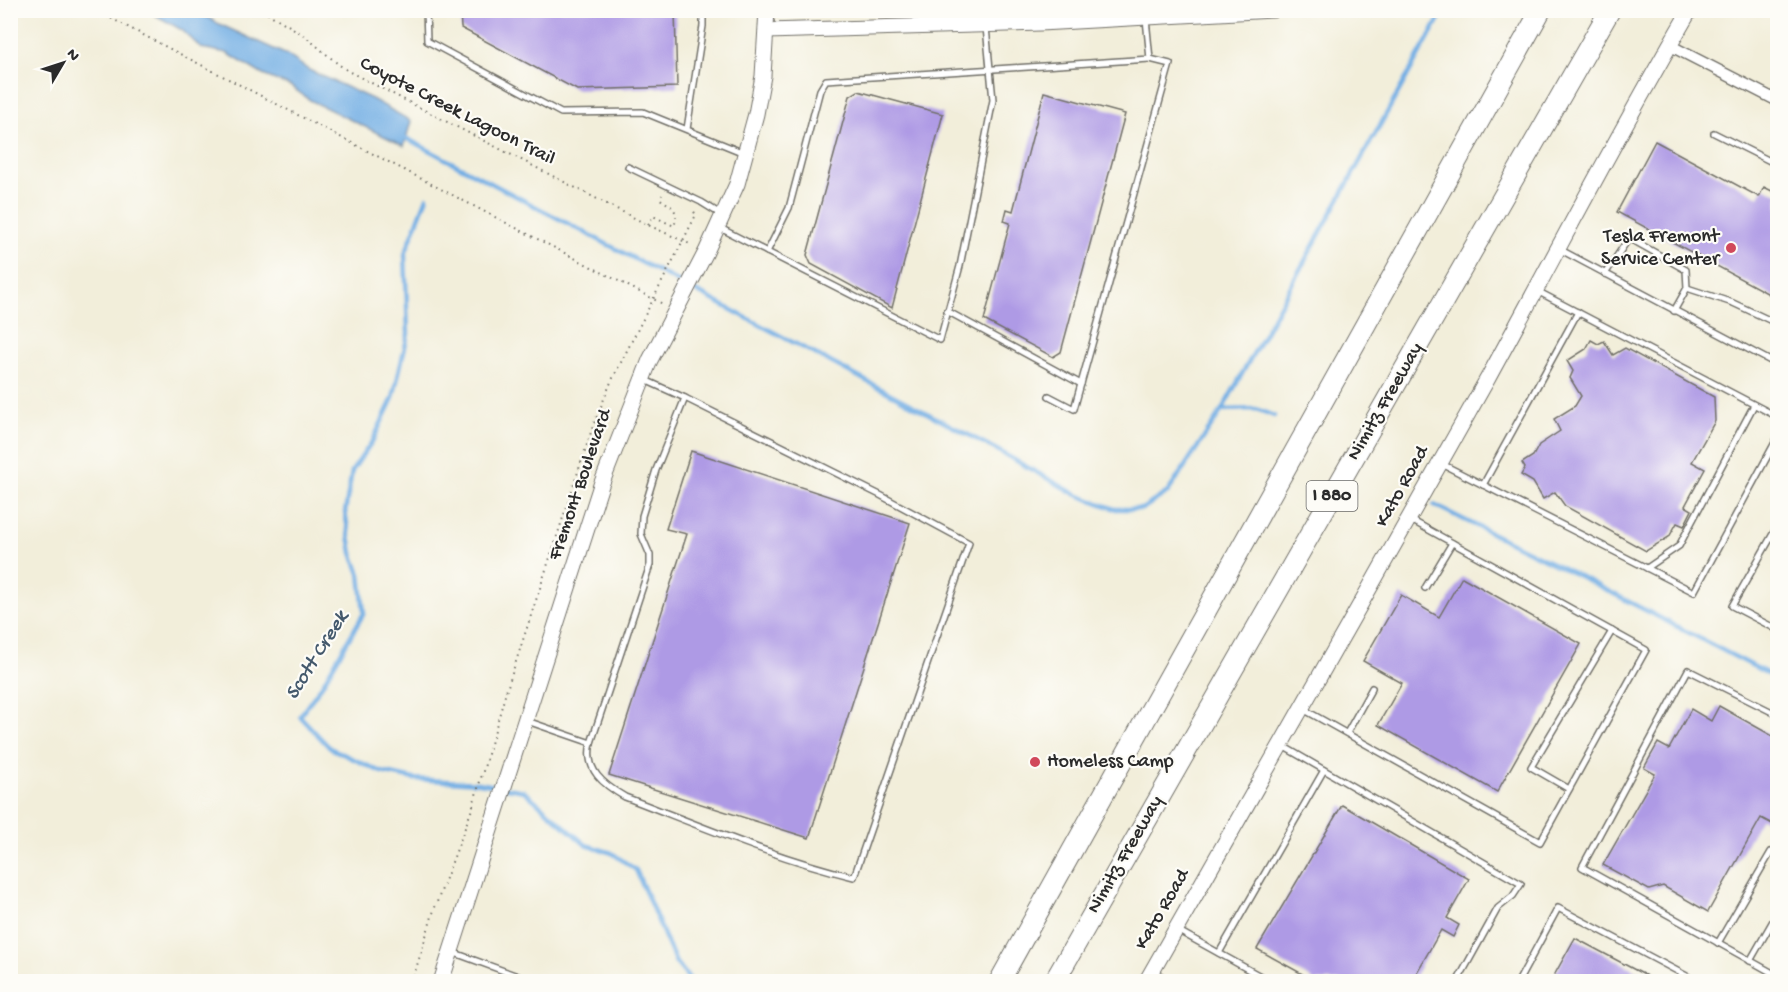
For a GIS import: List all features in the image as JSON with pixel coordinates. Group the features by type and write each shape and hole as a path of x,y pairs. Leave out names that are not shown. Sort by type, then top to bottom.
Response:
{"highway":[{"name":"I 880","path":"999,981 1541,10"},
{"name":"Nimitz Freeway","path":"1054,981 1610,10"}],"street":[{"name":"Fremont Boulevard","path":"441,981 601,485 642,378 721,222 746,154 763,75 767,10"},
{"path":"767,31 986,25 1040,20 1146,18 1176,13 1273,10"},
{"name":"Kato Road","path":"1150,976 1441,463 1690,10"},
{"path":"1670,45 1778,101"}],"lane":[{"path":"426,10 427,41 561,113 643,112 746,154"},
{"path":"687,129 703,26 703,10"},
{"path":"1146,18 1150,59"},
{"path":"628,167 701,202 721,222 767,252 939,340 960,266 993,100 986,25"},
{"path":"767,252 789,208 820,90 826,80 1150,59 1170,64 1074,409 1049,396"},
{"path":"1714,133 1778,165"},
{"path":"1605,274 1629,238 1686,270 1688,288 1674,310"},
{"path":"1559,249 1778,365"},
{"path":"1688,288 1733,303 1778,324"},
{"path":"1536,291 1778,417"},
{"path":"947,311 1081,384"},
{"path":"1483,485 1578,312"},
{"path":"642,378 685,398 869,490 969,543 854,877 765,852 625,797 606,786 595,774 590,761 591,743 650,565 650,555 641,534 642,516 656,470 685,398"},
{"path":"1647,568 1679,546 1754,405"},
{"path":"1441,463 1694,592 1778,437"},
{"path":"1302,708 1540,842 1646,650 1409,519"},
{"path":"1778,525 1732,606 1778,630"},
{"path":"1425,588 1452,543"},
{"path":"1569,789 1531,767 1612,631"},
{"path":"1778,715 1688,670 1582,867 1778,976"},
{"path":"1347,733 1372,688"},
{"path":"525,720 591,743"},
{"path":"1281,745 1521,884 1513,896 1498,908 1457,981"},
{"path":"1219,953 1324,770"},
{"path":"1718,943 1772,852 1778,856"},
{"path":"1518,981 1558,908 1698,981"},
{"path":"1750,961 1778,912"},
{"path":"1176,929 1271,981"},
{"path":"451,952 534,981"},
{"path":"506,981 509,973"},
{"path":"1150,976 1173,981"}],"path":[{"path":"95,10 676,311"},
{"name":"Coyote Creek Lagoon Trail","path":"262,10 287,24 348,71 648,225 683,241 708,248"},
{"path":"648,225 653,216 674,226 677,219 676,212 672,206 660,199 663,193"},
{"path":"412,981 434,910 472,809 506,692 593,426 611,382 696,215 693,210"}],"water":[{"path":"148,11 197,11 217,23 287,55 309,70 372,99 411,121 404,146 310,100 290,86 263,75 227,53 201,48 182,30"}],"building":[{"path":"460,10 675,10 677,87 577,90 461,28"},
{"path":"858,91 943,114 892,308 811,264 807,255 850,96"},
{"path":"1044,92 1125,114 1061,352 1053,357 984,320 1010,223 1004,221 1007,209 1013,211"},
{"name":"Tesla Fremont Service Center","path":"1655,141 1759,197 1764,187 1778,194 1778,299 1617,212"},
{"path":"1591,340 1598,344 1604,341 1613,355 1625,348 1714,397 1715,421 1692,462 1705,469 1685,506 1692,510 1684,526 1677,523 1669,537 1646,551 1565,506 1555,492 1543,499 1533,482 1521,475 1525,468 1522,463 1533,456 1539,445 1560,431 1554,419 1575,406 1581,396 1570,378 1573,371 1567,361 1586,349"},
{"path":"691,451 910,523 809,838 609,775 687,534 666,529"},
{"path":"1462,577 1581,644 1497,792 1378,725 1402,683 1363,661 1401,595 1439,617"},
{"path":"1719,706 1778,739 1778,827 1761,818 1708,912 1663,886 1649,890 1603,865 1655,774 1644,768 1658,743 1669,749 1691,709 1711,721"},
{"path":"1342,805 1469,879 1447,918 1459,925 1453,937 1441,930 1412,981 1315,981 1257,949"},
{"path":"1575,938 1656,981 1551,981"}],"waterway":[{"path":"402,136 995,449 1077,495 1115,509 1142,509 1168,492 1222,410 1444,10"},
{"name":"Scott Creek","path":"427,197 405,254 408,334 393,398 373,440 352,471 345,512 352,553 360,574 364,613 322,685 300,716 330,748 381,772 414,779 479,783 524,791 586,845 612,853 636,870 676,963 692,982"},
{"path":"1222,410 1256,409 1274,416"},
{"path":"1434,505 1585,579 1778,679"}],"place":[{"name":"Tesla Fremont Service Center","path":"1731,248"},
{"name":"Homeless Camp","path":"1035,762"}]}
